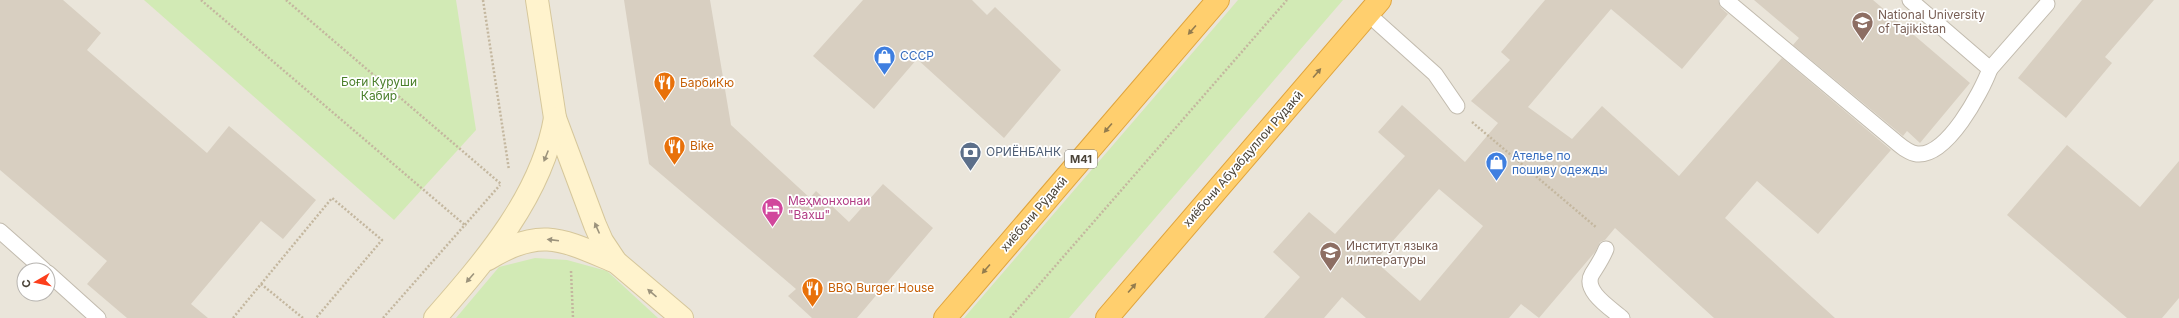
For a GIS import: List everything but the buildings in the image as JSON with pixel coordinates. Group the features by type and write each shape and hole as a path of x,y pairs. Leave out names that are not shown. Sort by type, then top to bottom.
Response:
{"highway":[{"name":"хиёбони Рӯдакӣ","path":"944,318 1218,0"},
{"name":"хиёбони Абуабдуллои Рӯдакӣ","path":"1114,316 1374,7"}],"street":[{"path":"537,0 555,118 595,226 602,241 616,262 682,318"},
{"path":"436,318 485,260 540,169 551,141 555,118"},
{"path":"485,260 520,242 544,239 570,243 616,262"}],"lane":[{"path":"1910,0 1990,69"},
{"path":"1727,1 1896,142 1906,150 1917,154 1934,150 1942,144 1973,106 1990,69 2047,4"},
{"path":"1374,7 1435,74 1457,106"},
{"path":"0,231 35,262"},
{"path":"1606,249 1603,257 1591,276 1590,283 1592,290 1622,318"},
{"path":"56,280 98,318"}],"path":[{"path":"201,0 466,226"},
{"path":"286,0 501,184"},
{"path":"483,0 509,174"},
{"path":"1010,318 1287,0"},
{"path":"1457,106 1480,129 1597,228 1602,236 1606,249"},
{"path":"383,318 466,226 505,179"},
{"path":"233,318 332,198 382,240 316,318"},
{"path":"570,243 573,318"},
{"path":"261,284 303,318"}],"shaded area":[{"path":"0,0 2179,0 2179,318 0,318"}],"green space":[{"name":"Боғи Куруши Кабир","path":"144,0 456,0 476,130 394,220"},
{"path":"1238,0 1343,0 1069,318 964,318"},
{"path":"535,258 567,260 607,271 658,318 456,318 499,267"}],"place":[{"name":"National University of Tajikistan","path":"1862,42"},
{"name":"СССР","path":"885,76"},
{"name":"БарбиКю","path":"665,102"},
{"name":"Bike","path":"675,166"},
{"name":"ОРИЁНБАНК","path":"971,172"},
{"name":"Ателье по пошиву одежды","path":"1496,182"},
{"name":"Меҳмонхонаи \"Вахш\"","path":"772,228"},
{"name":"Институт языка и литературы","path":"1331,272"},
{"name":"BBQ Burger House","path":"812,308"}]}
